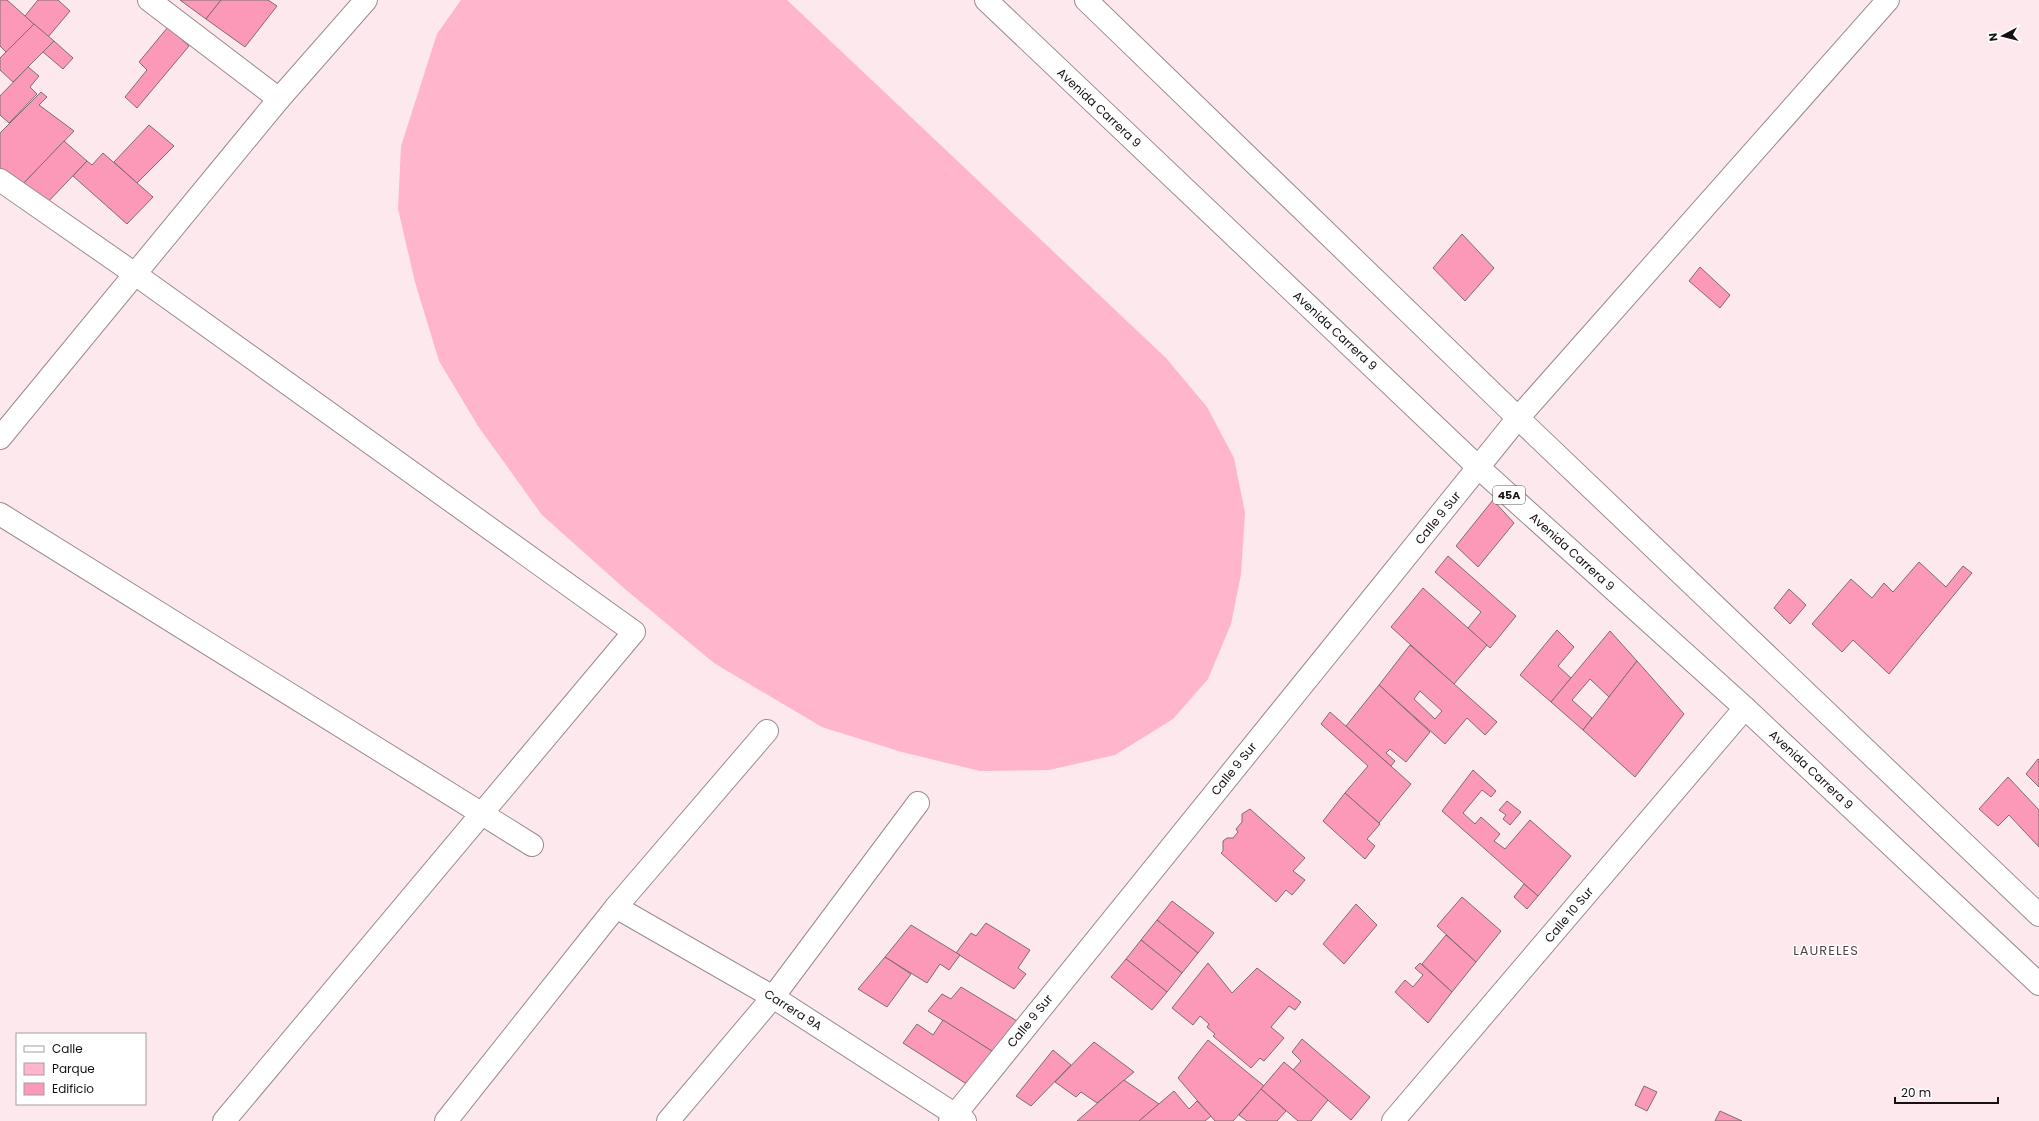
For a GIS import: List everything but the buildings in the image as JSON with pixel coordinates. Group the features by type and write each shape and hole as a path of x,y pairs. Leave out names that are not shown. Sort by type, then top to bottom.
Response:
{"street":[{"path":"149,0 279,99"},
{"path":"0,438 279,99 366,0"},
{"name":"Avenida Carrera 9","path":"986,0 1478,467 1745,708 2039,984"},
{"path":"1086,0 1518,418 2039,915"},
{"name":"Calle 9 Sur","path":"956,1119 1518,418 1888,0"},
{"path":"0,180 135,274 634,632 224,1121"},
{"path":"0,514 532,845"},
{"name":"Calle 10 Sur","path":"1393,1121 1745,708"},
{"path":"446,1121 616,907 767,731"},
{"path":"668,1121 773,997 918,803"},
{"name":"Carrera 9A","path":"616,907 773,997 956,1119"}],"green space":[{"path":"461,0 787,0 1166,358 1207,407 1234,458 1245,513 1241,574 1231,624 1208,679 1173,719 1115,755 1049,770 980,771 902,752 822,727 714,663 625,589 542,515 478,426 439,361 415,282 398,209 401,146 437,34"}],"district":[{"name":"LAURELES","path":"1826,950"}]}
